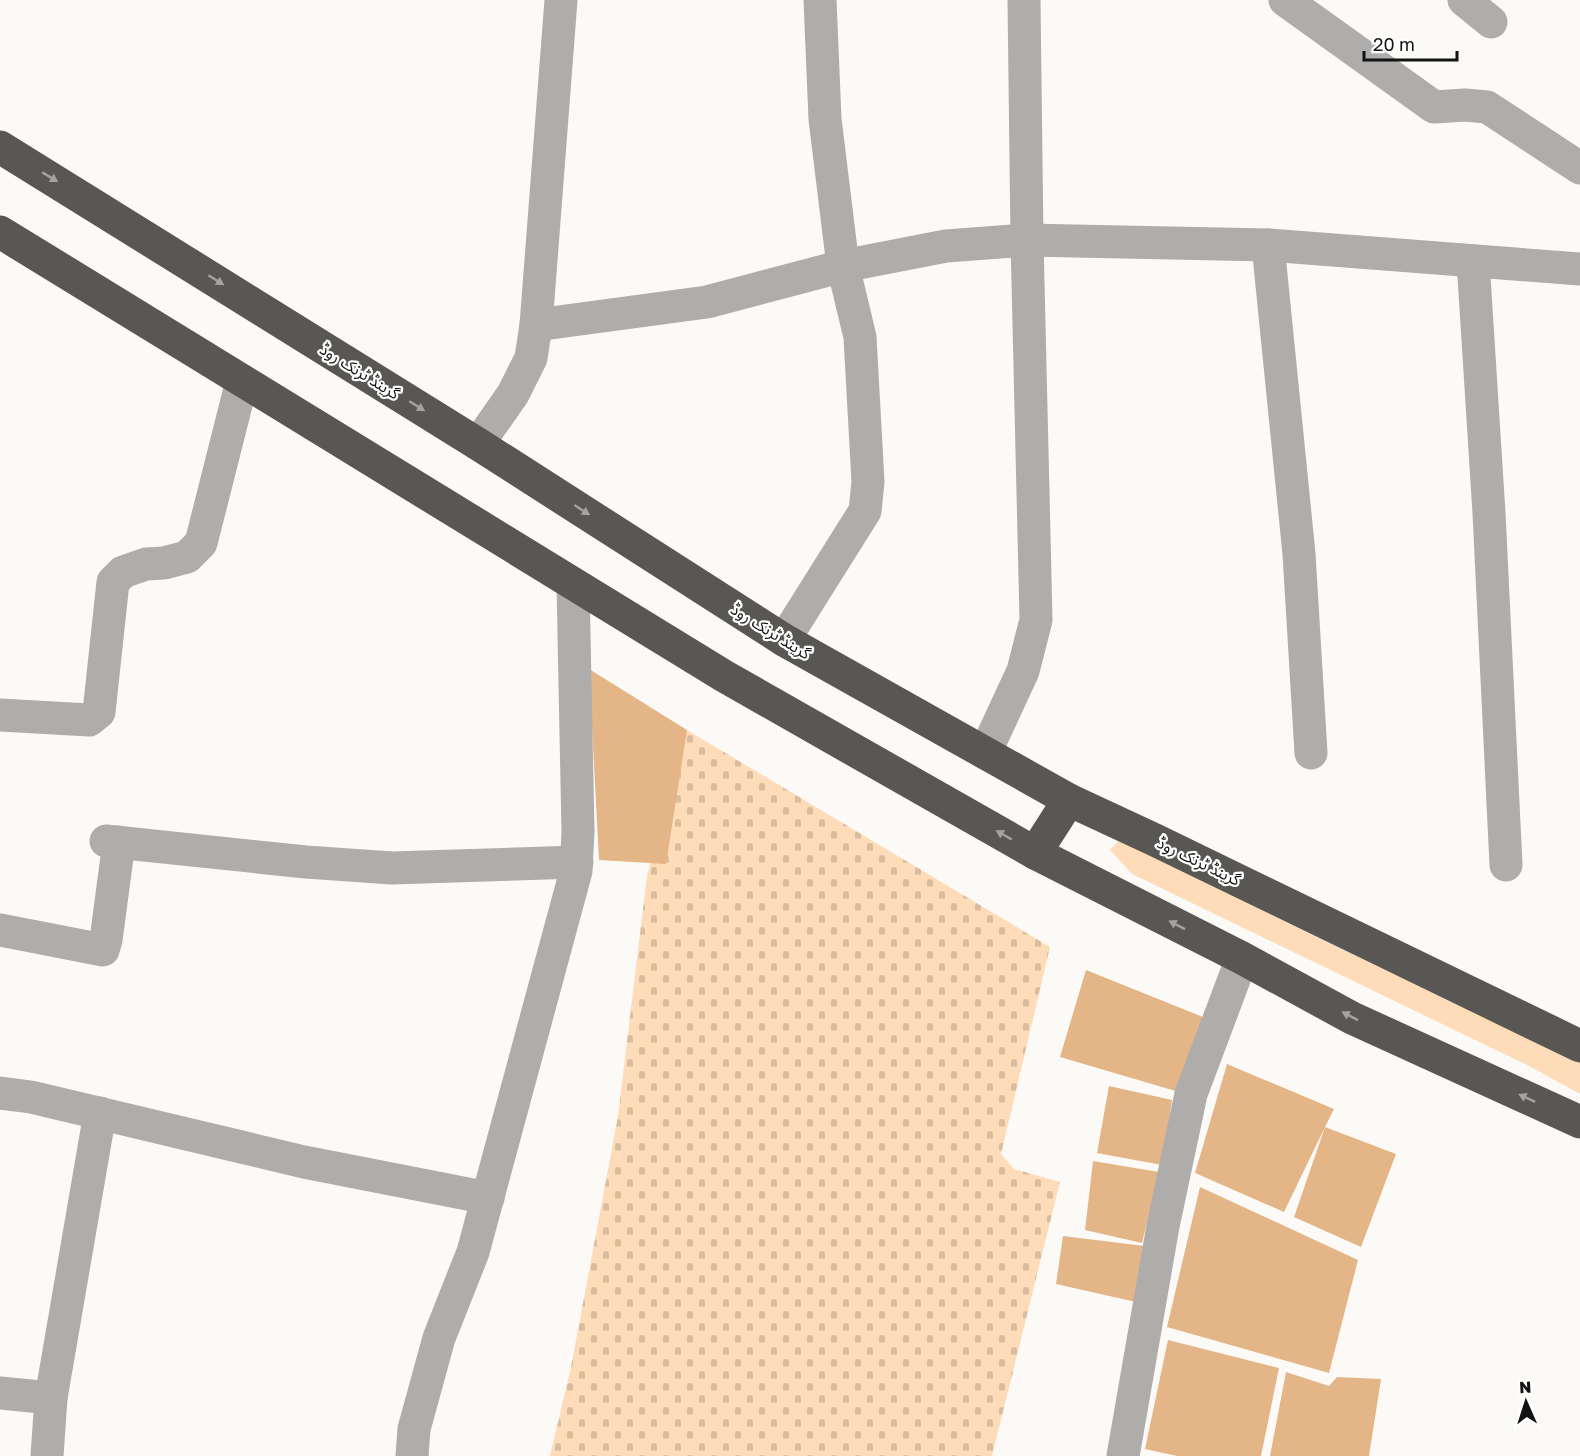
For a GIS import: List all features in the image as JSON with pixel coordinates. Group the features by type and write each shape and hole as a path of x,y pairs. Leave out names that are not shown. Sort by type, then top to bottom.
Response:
{"highway":[{"name":"گرینڈ ٹرنک روڈ","path":"0,147 478,444 784,640 1069,800 1580,1046"},
{"path":"0,232 724,676 1035,853 1242,958 1352,1018 1580,1122"},
{"path":"1035,853 1069,800"}],"street":[{"path":"478,444 513,394 531,358 536,325 561,0"},
{"path":"784,640 865,512 868,482 860,336 843,267 825,119 820,0"},
{"path":"985,753 1023,671 1036,620 1024,0"},
{"path":"1285,0 1434,106 1487,107 1580,168"},
{"path":"1464,0 1491,22"},
{"path":"536,325 707,302 843,267 946,246 1027,240 1268,245 1580,269"},
{"path":"1268,245 1299,554 1311,753"},
{"path":"1473,261 1489,513 1506,865"},
{"path":"0,715 89,720 99,712 113,582 123,572 147,564 164,563 187,557 201,543 242,381"},
{"path":"412,1456 414,1429 439,1338 473,1252 576,871 573,584"},
{"path":"0,930 103,950 106,940 112,842 306,862 392,868 577,862"},
{"path":"1127,1455 1163,1227 1191,1094 1242,958"},
{"path":"0,1093 31,1097 304,1162 488,1198"},
{"path":"47,1456 51,1398 100,1113"},
{"path":"0,1393 51,1398"}],"green space":[{"path":"687,730 1050,947 1001,1154 1014,1169 1060,1182 992,1456 550,1456 571,1367 618,1116 647,876"},
{"path":"1120,839 1348,952 1580,1060 1580,1094 1531,1067 1132,874 1110,850"}],"building":[{"path":"589,669 687,730 666,864 599,860"},
{"path":"1086,970 1203,1017 1179,1092 1060,1057"},
{"path":"1227,1064 1334,1109 1284,1212 1195,1173"},
{"path":"1109,1086 1172,1100 1162,1165 1097,1153"},
{"path":"1325,1127 1396,1154 1361,1247 1294,1217"},
{"path":"1093,1161 1159,1172 1142,1243 1085,1230"},
{"path":"1200,1187 1358,1260 1329,1373 1167,1327"},
{"path":"1063,1236 1145,1246 1136,1302 1056,1284"},
{"path":"1168,1340 1279,1368 1261,1456 1177,1456 1145,1449"},
{"path":"1286,1372 1329,1386 1337,1377 1381,1379 1369,1456 1270,1456"}]}
